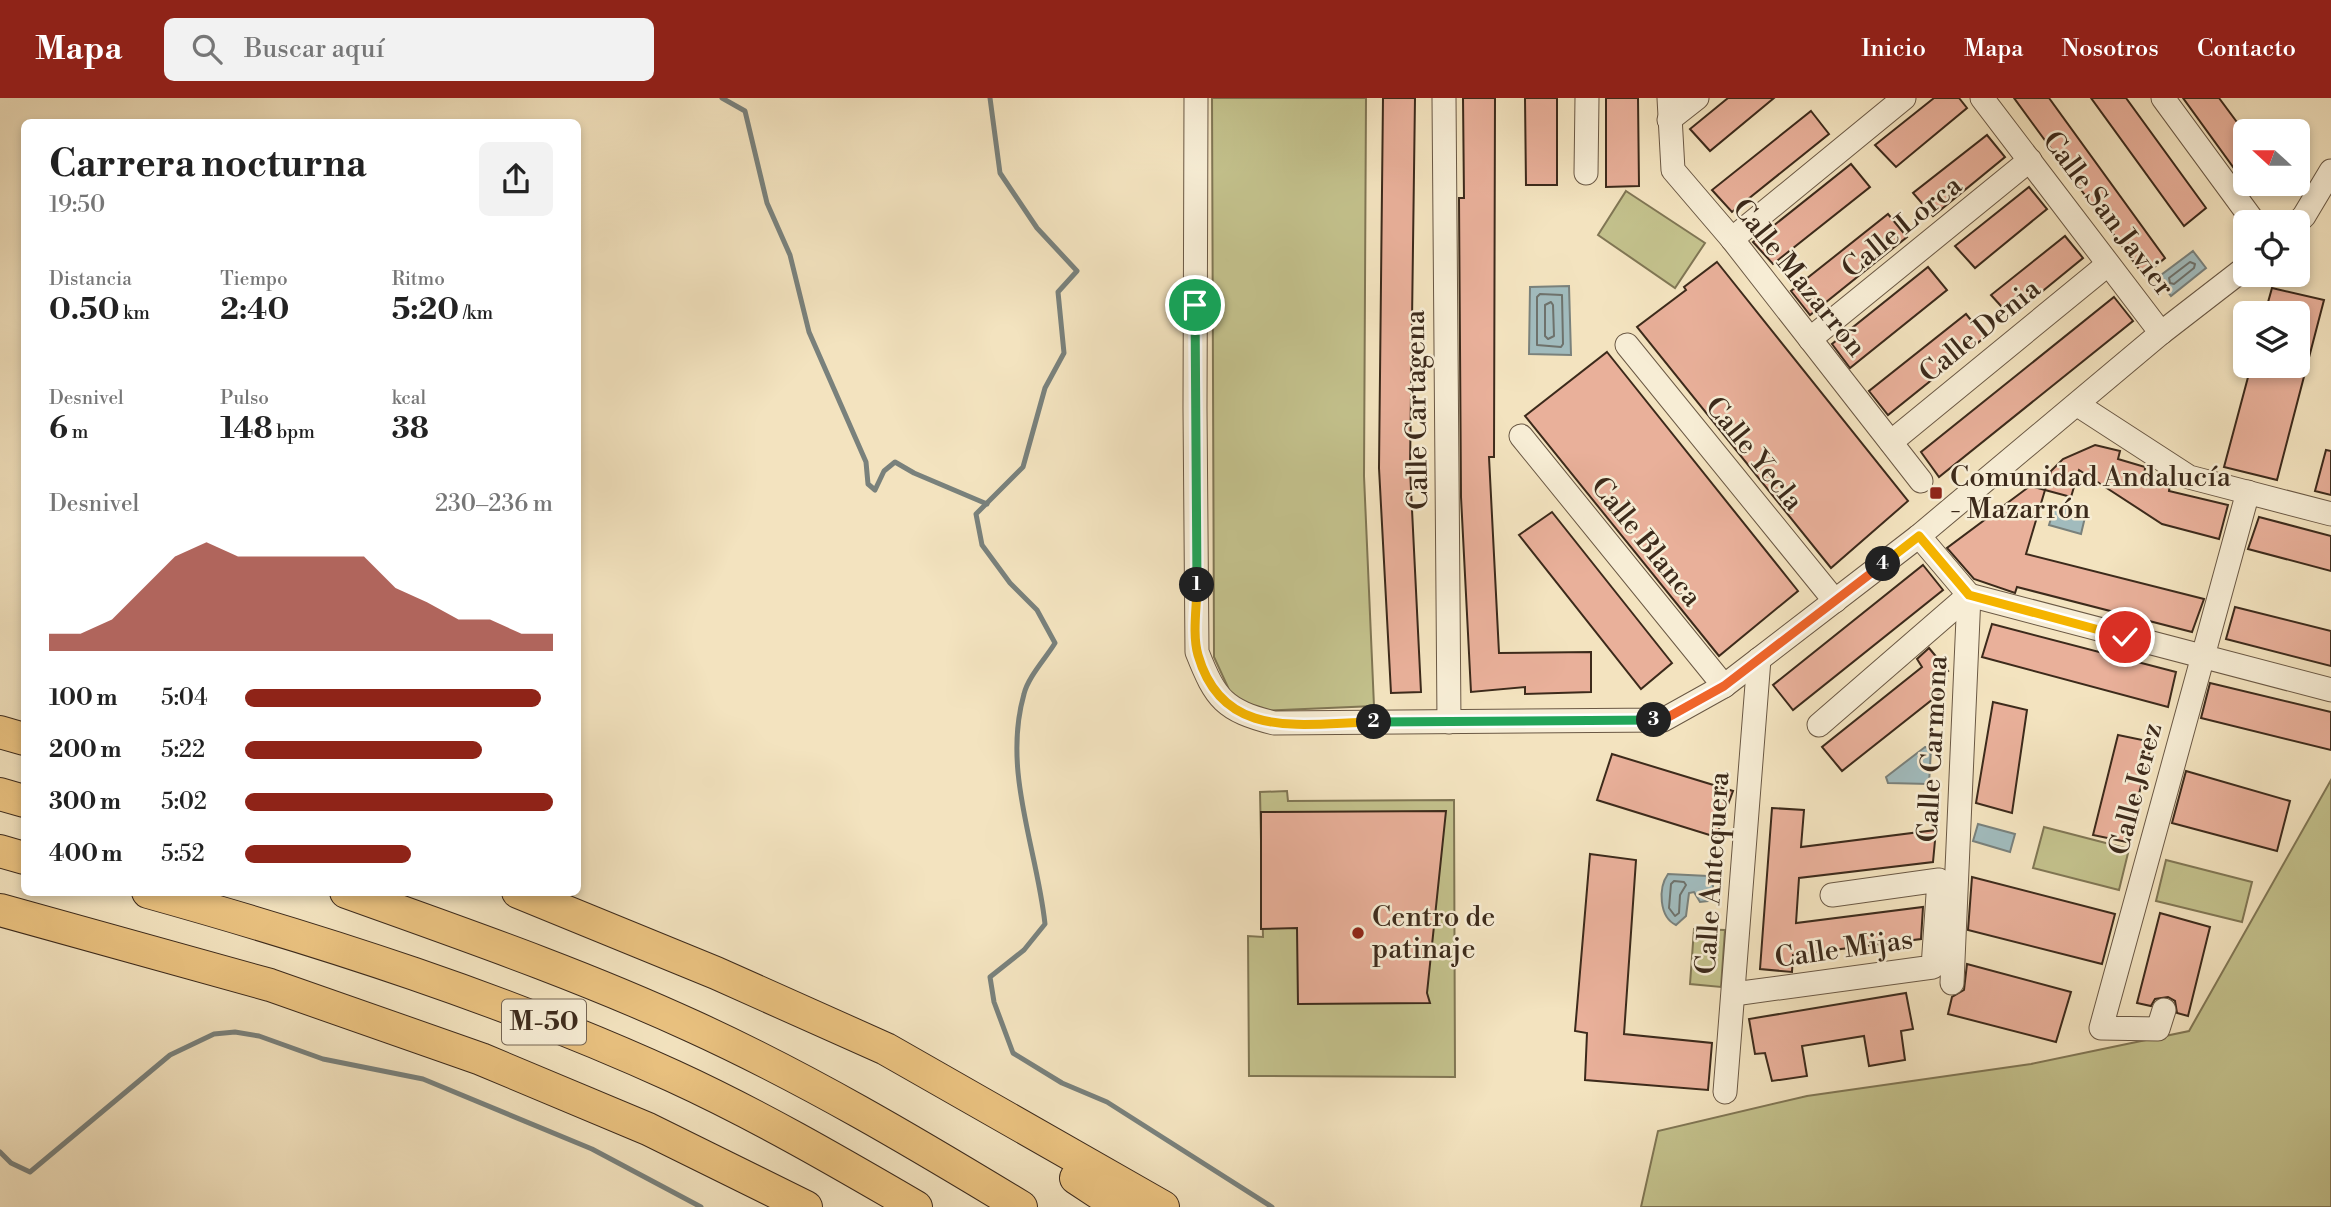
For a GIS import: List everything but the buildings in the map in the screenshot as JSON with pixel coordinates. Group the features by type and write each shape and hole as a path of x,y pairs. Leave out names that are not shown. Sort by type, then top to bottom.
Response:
{"highway":[{"path":"0,732 21,738"},
{"path":"0,794 21,800"},
{"path":"0,851 21,857"},
{"name":"M-50","path":"162,896 305,936 517,1010 674,1077 840,1163 916,1207"},
{"name":"M-50","path":"357,896 534,958 693,1026 866,1114 1021,1207"},
{"path":"528,896 716,972 886,1049 1163,1207"},
{"path":"0,909 270,985 481,1059 648,1129 806,1207"},
{"path":"716,972 886,1065 1120,1207"}],"street":[{"path":"1196,98 1197,652 1211,687 1239,714 1274,723 1663,720 1724,686 1919,536 2161,333 2233,277"},
{"name":"Calle Cartagena","path":"1444,98 1450,722"},
{"path":"1586,173 1587,98"},
{"path":"1669,109 1697,98"},
{"path":"1732,239 1904,98"},
{"name":"Calle San Javier","path":"1982,98 2161,333"},
{"path":"2163,98 2245,210"},
{"name":"Calle Mazarrón","path":"1669,109 1673,170 1732,239 1921,481"},
{"name":"Calle Lorca","path":"1810,338 2030,160"},
{"path":"2308,210 2331,171"},
{"name":"Calle Denia","path":"1891,442 2107,265"},
{"name":"Calle Yecla","path":"1627,345 1835,601"},
{"path":"2078,405 2189,477 2331,514"},
{"name":"Calle Blanca","path":"1521,436 1724,686"},
{"name":"Calle Jerez","path":"2164,1010 2158,1029 2101,1028 2248,492"},
{"path":"1919,536 1969,595 2331,690"},
{"path":"1819,724 1969,595"},
{"name":"Calle Carmona","path":"1952,983 1969,595"},
{"name":"Calle Antequera","path":"1726,1092 1759,659"},
{"name":"Calle Mijas","path":"1734,994 1933,967 1939,880 1832,895"}],"shaded area":[{"path":"1212,98 1366,98 1364,476 1374,706 1261,711 1231,694 1214,657"},
{"path":"1626,191 1705,243 1675,288 1598,235"},
{"path":"2331,780 2331,1207 1641,1207 1658,1131 1807,1096 2031,1064 2189,1031"},
{"name":"Centro de patinaje","path":"1287,791 1288,801 1454,800 1455,1077 1249,1076 1248,936 1263,937 1260,792"},
{"path":"2044,827 2129,849 2119,890 2033,868"},
{"path":"2166,860 2252,882 2242,922 2156,901"},
{"path":"1694,929 1725,930 1721,987 1690,984"}],"water":[{"path":"2193,251 2206,268 2171,296 2157,278"},
{"path":"1569,286 1571,355 1529,354 1530,287"},
{"path":"2055,505 2086,513 2081,534 2049,525"},
{"path":"1925,747 1931,749 1929,784 1888,783 1886,777"},
{"path":"1978,824 2015,834 2010,852 1973,841"},
{"path":"1668,874 1708,876 1713,880 1713,892 1708,901 1700,902 1694,892 1689,893 1686,916 1676,925 1670,921 1663,909 1663,887"}],"waterway":[{"path":"722,98 745,111 767,203 790,255 809,332 866,462 868,484 875,490 884,471 895,462 914,473 987,504"},
{"path":"990,98 1000,173 1037,228 1077,271 1058,292 1064,353 1045,388 1023,467 976,514 982,545 1010,583 1037,610 1055,643 1026,688 1018,723 1019,781 1045,924 1024,950 990,977 994,1002 1013,1053 1062,1083 1107,1102 1272,1207"},
{"path":"0,1152 11,1163 30,1172 170,1055 214,1034 235,1032 259,1036 323,1059 423,1079 592,1149 701,1207"}],"place":[{"name":"Comunidad Andalucía - Mazarrón","path":"1936,493"},
{"name":"Centro de patinaje","path":"1358,933"}],"route":[{"path":"1195,305 1197,652 1211,687 1239,714 1274,723 1663,720 1724,686 1919,536 1969,595 2125,637"}]}
